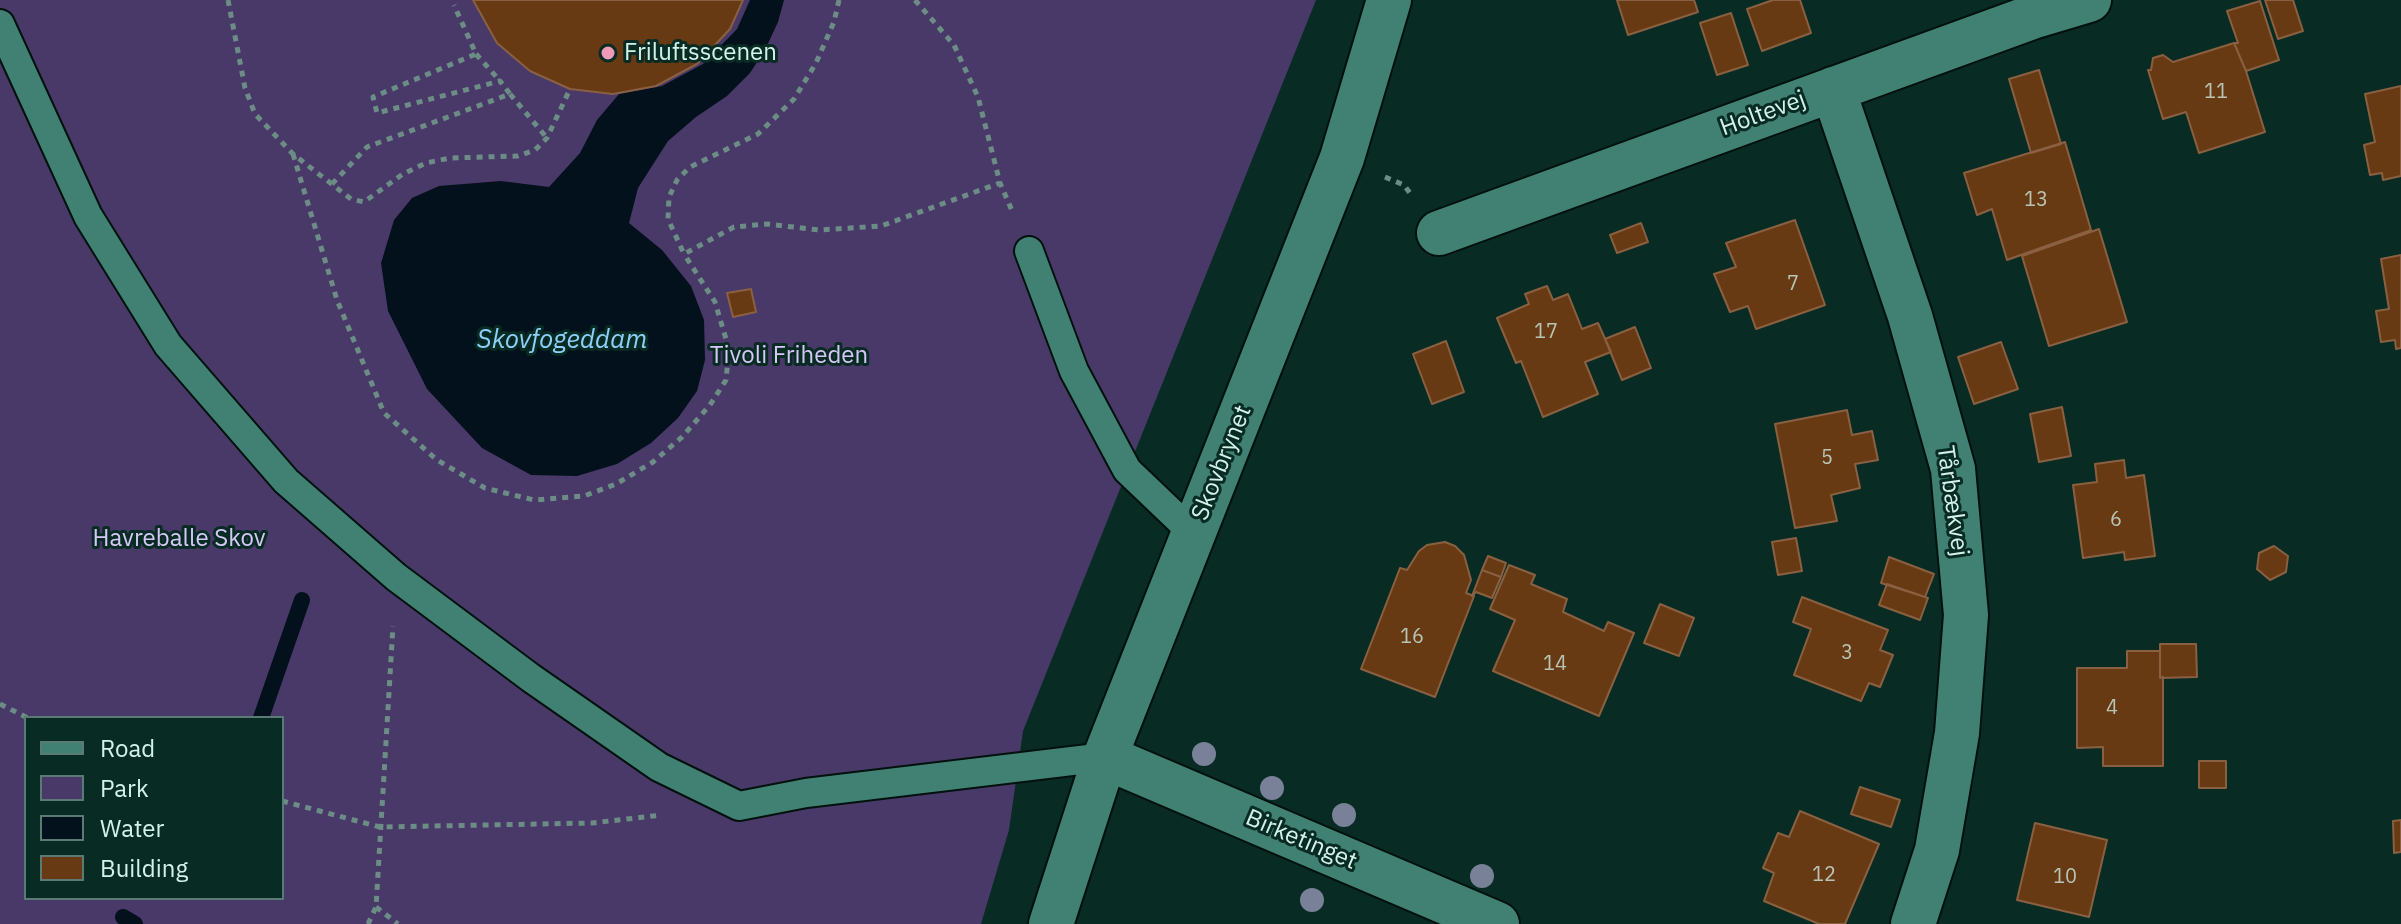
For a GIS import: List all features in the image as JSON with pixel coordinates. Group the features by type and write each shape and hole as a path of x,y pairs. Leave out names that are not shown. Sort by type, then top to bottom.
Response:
{"street":[{"name":"Skovbrynet","path":"1051,924 1105,757 1342,158 1389,0"},
{"name":"Holtevej","path":"1439,233 2032,17 2089,0"},
{"name":"Tårbækvej","path":"1833,89 1910,316 1953,469 1966,615 1957,733 1937,850 1913,924"},
{"name":"Birketinget","path":"1105,757 1497,924"}],"lane":[{"path":"0,24 88,216 168,345 286,481 396,577 531,678 659,767 739,806 806,793 1105,757"},
{"path":"1029,251 1074,371 1127,470 1194,534"}],"path":[{"path":"228,0 245,88 255,114 293,154 351,199 364,202 403,174 426,163 450,158 518,156 535,150 547,138 570,89"},
{"path":"293,154 337,300 384,413 437,460 485,488 534,500 584,496 616,484 653,462 682,437 710,405 726,380 729,349 715,302 684,254 668,219 669,197 677,180 690,167 758,134 794,99 816,63 834,22 839,0"},
{"path":"915,0 954,45 978,97 1000,183 1029,251"},
{"path":"454,5 476,54 547,138"},
{"path":"476,54 373,97 377,113 500,81"},
{"path":"332,184 367,147 510,94"},
{"path":"1342,158 1404,185 1439,233"},
{"path":"684,254 734,227 767,224 819,230 881,226 1000,183"},
{"path":"368,924 376,907 396,577"},
{"path":"0,704 24,716"},
{"path":"284,802 380,827 592,823 665,815"},
{"path":"376,907 398,924"}],"green space":[{"name":"Tivoli Friheden","path":"0,0 1316,0 1023,731 1009,830 981,924 0,924"}],"water":[{"name":"Skovfogeddam","path":"750,0 784,0 765,50 750,73 727,96 668,141 638,188 629,223 662,250 691,286 704,320 705,360 697,391 678,418 651,443 617,464 577,476 531,475 482,448 427,389 388,311 381,263 394,220 412,198 439,186 501,181 549,187 580,153 597,120 619,94 662,86 703,64 737,29"}],"building":[{"name":"Friluftsscenen","path":"473,0 743,0 730,29 697,64 656,86 613,94 570,89 530,71 497,43"},
{"path":"1617,0 1694,0 1698,12 1628,35"},
{"path":"1773,0 1800,0 1811,33 1762,51 1747,9"},
{"path":"2265,0 2293,0 2303,31 2278,39"},
{"path":"2260,1 2279,60 2246,71 2234,43 2238,43 2227,11"},
{"path":"1731,13 1748,65 1717,75 1700,23"},
{"path":"2234,43 2265,132 2199,153 2186,112 2163,119 2148,70 2151,70 2153,58 2163,55 2173,62"},
{"path":"2039,70 2061,144 2031,153 2009,79"},
{"path":"2401,86 2401,176 2383,180 2382,173 2370,175 2364,145 2375,142 2365,94"},
{"path":"2065,142 2091,230 2007,260 1992,209 1977,215 1964,173"},
{"path":"1795,220 1825,305 1756,329 1748,306 1730,312 1714,274 1736,267 1726,243"},
{"path":"1641,223 1648,242 1617,253 1610,235"},
{"path":"2099,229 2127,322 2049,346 2022,256"},
{"path":"2401,255 2401,348 2396,349 2395,340 2381,342 2376,311 2389,309 2381,259"},
{"path":"1547,286 1553,300 1568,294 1582,329 1598,323 1611,352 1585,362 1598,394 1543,417 1521,361 1516,363 1497,318 1529,304 1525,294"},
{"path":"751,289 756,312 733,317 727,293"},
{"path":"1635,327 1651,368 1622,380 1605,339"},
{"path":"1446,341 1464,392 1432,404 1413,354"},
{"path":"2001,342 2018,389 1974,404 1958,357"},
{"path":"2062,407 2071,456 2039,462 2030,414"},
{"path":"1847,410 1852,435 1872,431 1878,460 1855,464 1860,488 1831,495 1837,521 1795,528 1775,424"},
{"path":"2124,460 2126,478 2144,475 2155,556 2125,560 2124,552 2083,558 2073,485 2097,482 2095,464"},
{"path":"1796,538 1802,571 1778,575 1772,542"},
{"path":"1445,542 1464,555 1471,580 1466,593 1474,596 1435,697 1361,669 1400,568 1407,570 1419,551 1427,545"},
{"path":"2274,546 2288,556 2286,572 2270,580 2257,569 2259,553"},
{"path":"1488,556 1506,563 1501,577 1482,570"},
{"path":"1889,557 1934,574 1925,597 1881,583"},
{"path":"1509,565 1535,575 1531,584 1567,599 1563,612 1604,631 1608,622 1634,633 1599,716 1493,671 1515,620 1490,609"},
{"path":"1482,570 1501,577 1492,598 1476,592 1472,596"},
{"path":"1887,584 1928,598 1920,620 1879,605"},
{"path":"1802,597 1888,630 1880,650 1893,655 1880,687 1869,683 1861,701 1794,675 1811,629 1793,622"},
{"path":"1660,604 1694,618 1679,656 1644,643"},
{"path":"2160,644 2196,644 2197,677 2160,678"},
{"path":"2127,651 2160,651 2163,766 2103,766 2103,747 2077,748 2077,668 2127,668"},
{"path":"2199,761 2226,761 2226,788 2199,788"},
{"path":"1860,787 1900,800 1891,827 1851,814"},
{"path":"1800,811 1879,844 1845,924 1819,924 1764,901 1774,873 1763,868 1778,833 1789,837"},
{"path":"2401,820 2401,852 2394,853 2393,821"},
{"path":"2035,823 2107,840 2089,917 2017,900"}],"waterway":[{"path":"262,716 302,600"},
{"path":"123,917 135,924"}],"place":[{"name":"Friluftsscenen","path":"608,53"}],"park label":[{"name":"Havreballe Skov","path":"179,539"}]}
